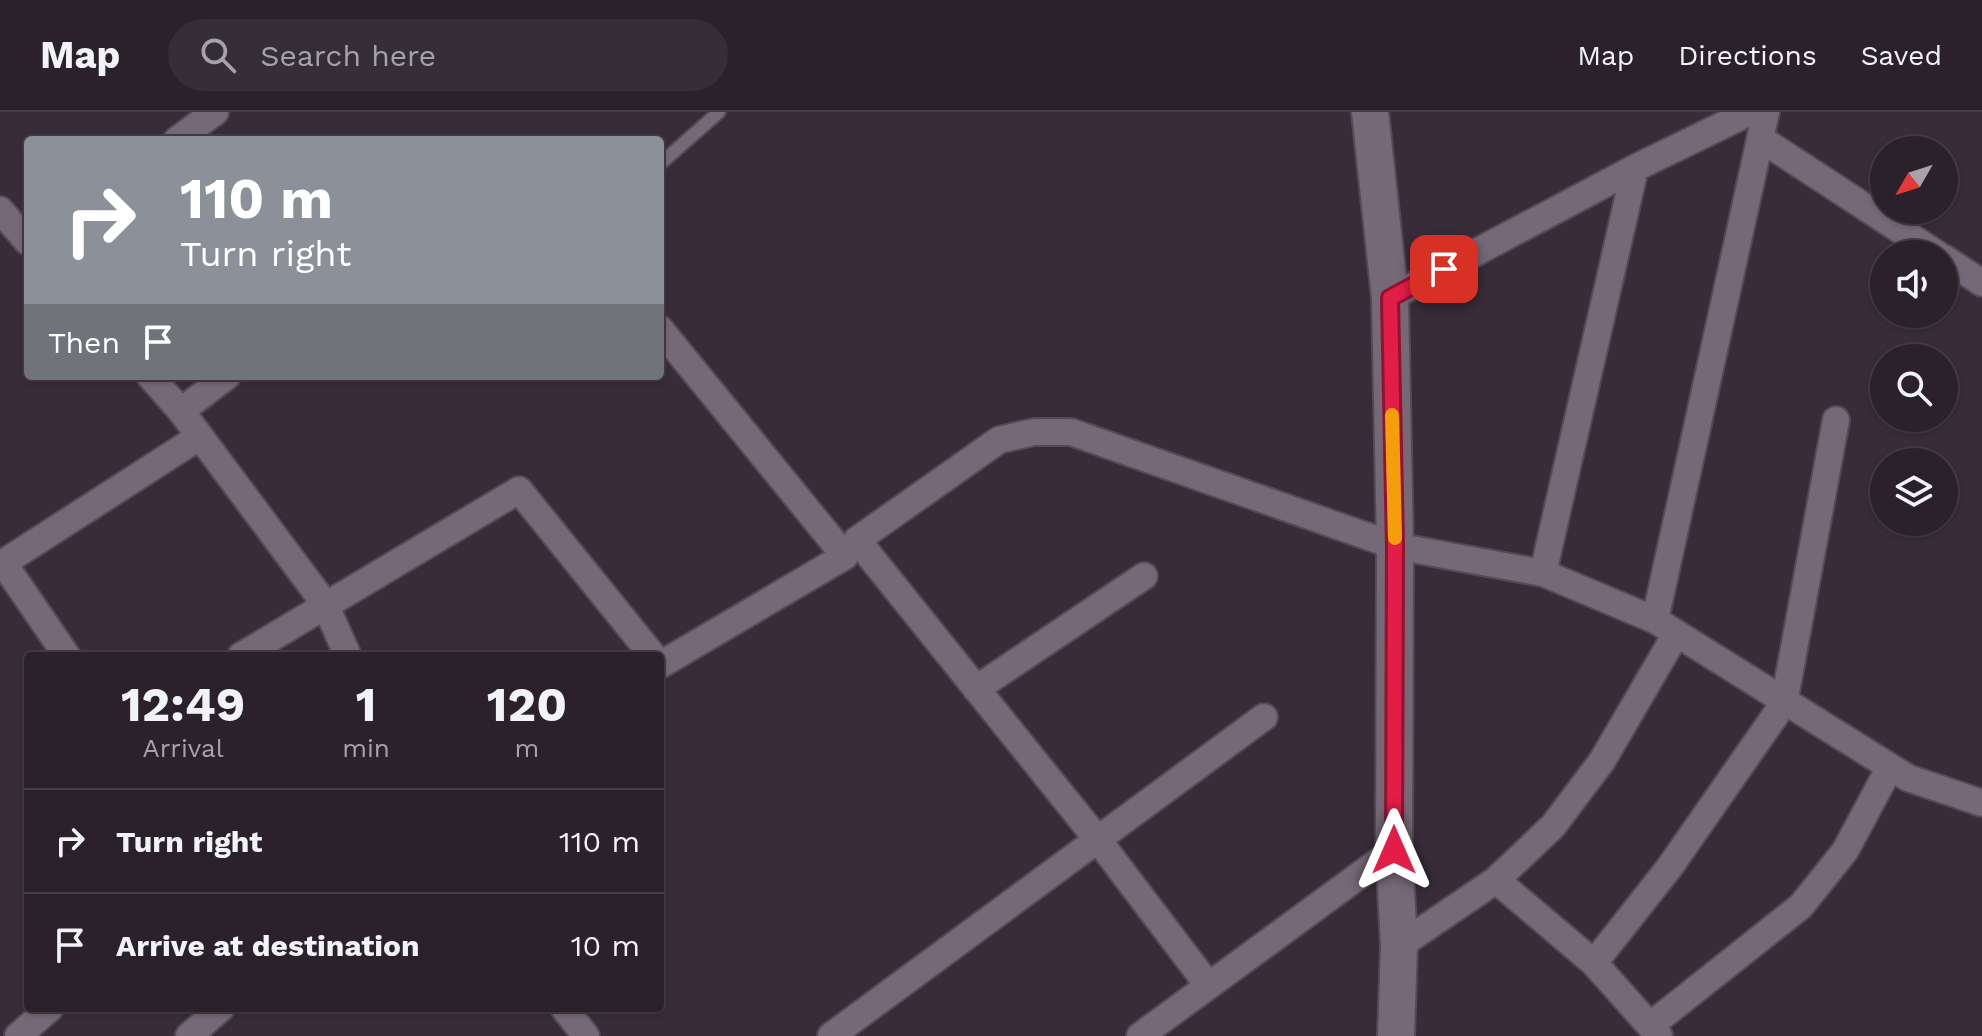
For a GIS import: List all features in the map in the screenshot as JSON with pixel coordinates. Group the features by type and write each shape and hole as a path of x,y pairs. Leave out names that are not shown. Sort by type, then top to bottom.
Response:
{"street":[{"path":"182,136 215,112"},
{"path":"1370,112 1390,298 1395,546 1394,850 1399,946 1396,1036"},
{"path":"1390,298 1635,168 1750,112"},
{"path":"1399,946 1496,880 1553,826 1602,761 1666,627 1766,112"},
{"path":"1761,139 1916,240"},
{"path":"1543,573 1635,168"},
{"path":"0,210 24,237"},
{"path":"1958,267 1982,283"},
{"path":"664,334 976,689 1098,840 1208,985"},
{"path":"154,380 181,411 325,604 346,652"},
{"path":"181,411 222,380"},
{"path":"1594,963 1669,868 1784,703 1836,420"},
{"path":"664,663 851,548 999,440 1034,432 1071,432 1395,546 1543,573 1666,627 1908,778 1982,803"},
{"path":"64,652 2,565 199,437"},
{"path":"247,652 519,490 650,652"},
{"path":"976,689 1144,576"},
{"path":"831,1036 1264,717"},
{"path":"1496,880 1594,963 1655,1030 1801,906 1845,851 1890,767"},
{"path":"1140,1036 1394,850"},
{"path":"18,1036 45,1012"},
{"path":"189,1036 216,1012"},
{"path":"567,1012 586,1036"}],"lane":[{"path":"664,160 719,112"}],"slow traffic":[{"path":"1392,415 1395,538"}],"route":[{"path":"1394,850 1395,546 1390,298 1444,269"}]}
